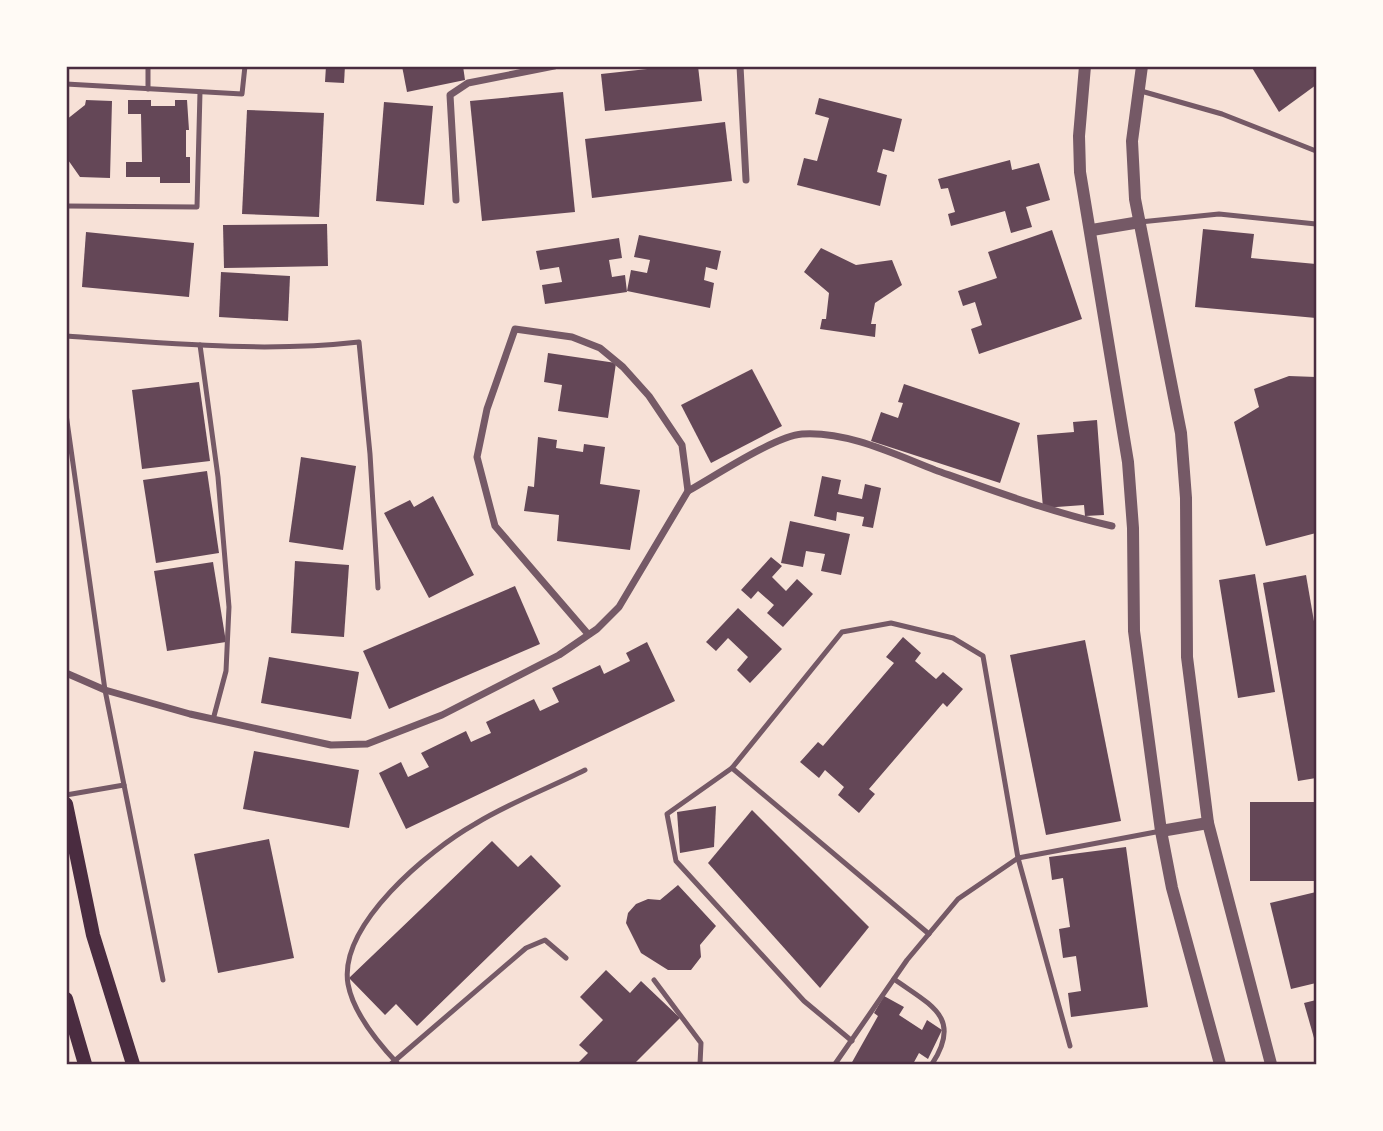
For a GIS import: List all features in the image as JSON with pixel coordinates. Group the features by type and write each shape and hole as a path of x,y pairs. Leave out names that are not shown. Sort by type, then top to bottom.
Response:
{"main road":[{"path":"66,804 93,935 133,1065"},
{"path":"67,1003 85,1065"}],"street":[{"path":"456,200 450,95 468,83 554,66"},
{"path":"740,66 746,180"},
{"path":"1085,66 1079,136 1080,172 1128,462 1133,528 1134,631 1161,831 1172,888 1220,1065"},
{"path":"1142,66 1132,141 1140,222 1181,433 1186,498 1187,657 1208,823 1271,1065"},
{"path":"1091,230 1140,222"},
{"path":"588,635 495,526 477,457 487,409 515,329 572,337 600,348 623,367 649,396 682,445 688,491"},
{"path":"66,673 105,690 190,714 214,716 331,745 367,744 442,715 559,655 588,635 619,607 688,491 783,440 800,434 827,435 879,449 1053,513 1112,526"},
{"path":"1161,831 1208,823"}],"lane":[{"path":"148,66 148,89"},
{"path":"66,84 242,94 245,66"},
{"path":"1139,90 1222,114 1317,151"},
{"path":"66,206 197,207 200,92"},
{"path":"1140,222 1219,214 1317,224"},
{"path":"66,336 200,345 325,346 359,342 370,454 378,588"},
{"path":"200,345 218,477 229,607 226,671 214,716"},
{"path":"66,414 105,690 163,980"},
{"path":"852,1041 804,1000 676,861 667,814 732,768 842,632 891,623 953,638 983,656 1018,858 1070,1046"},
{"path":"732,768 929,934"},
{"path":"566,958 545,940 526,948 395,1063 366,1021 351,994 348,981 351,950 364,924 412,871 474,824 585,771"},
{"path":"66,795 124,785"},
{"path":"835,1065 894,979 958,900 1018,858 1161,831"},
{"path":"894,979 935,1009 945,1021 945,1037 932,1065"},
{"path":"654,980 701,1043 700,1065"}],"building":[{"path":"326,66 345,66 344,83 325,82"},
{"path":"402,66 463,66 465,80 407,92"},
{"path":"698,66 702,101 605,111 601,74"},
{"path":"1251,66 1316,66 1316,85 1279,112"},
{"path":"563,92 575,212 482,221 470,101"},
{"path":"819,98 902,119 894,152 883,149 877,172 887,175 880,206 797,185 804,158 817,161 829,118 815,114"},
{"path":"86,100 112,101 110,178 80,177 66,157 66,120 85,105"},
{"path":"128,100 151,100 151,106 175,106 175,100 187,100 189,130 186,130 186,157 190,157 190,183 160,183 160,177 126,177 126,162 142,162 141,114 128,114"},
{"path":"384,102 433,106 424,205 376,201"},
{"path":"247,110 324,113 319,217 242,214"},
{"path":"725,122 732,181 592,198 585,139"},
{"path":"1010,160 1012,170 1039,163 1050,200 1026,207 1032,227 1011,233 1005,211 951,226 948,214 955,212 948,188 941,189 938,179"},
{"path":"327,224 328,266 224,268 223,225"},
{"path":"1203,229 1254,234 1251,258 1316,264 1316,318 1195,307"},
{"path":"1052,230 1082,319 979,354 971,329 982,325 975,302 963,306 958,291 997,278 988,252"},
{"path":"86,232 194,243 189,297 82,287"},
{"path":"639,235 721,251 717,270 706,267 704,280 714,283 710,308 627,291 631,270 647,273 650,260 634,257"},
{"path":"619,238 622,258 609,260 612,277 625,275 627,292 545,304 542,285 562,282 559,267 540,270 536,251"},
{"path":"821,248 856,265 892,260 902,285 875,303 871,324 876,324 875,337 820,329 822,319 826,319 829,293 804,272"},
{"path":"221,272 290,276 288,321 219,317"},
{"path":"548,353 616,363 608,418 558,411 562,385 544,382"},
{"path":"752,369 782,426 711,463 681,405"},
{"path":"1289,376 1316,377 1316,533 1266,546 1234,422 1259,407 1254,389"},
{"path":"199,382 210,461 142,469 132,390"},
{"path":"904,384 1020,423 1000,483 871,441 881,412 898,418 903,403 898,402"},
{"path":"1097,420 1104,515 1085,516 1084,505 1043,508 1037,435 1074,432 1073,422"},
{"path":"538,437 557,440 556,448 583,452 584,444 605,447 600,484 640,490 630,550 557,541 559,515 524,511 528,486 534,487"},
{"path":"301,457 356,466 343,550 289,542"},
{"path":"207,471 219,553 156,563 143,480"},
{"path":"822,476 841,480 838,494 862,499 865,484 881,488 873,528 862,526 864,517 837,512 836,521 814,516"},
{"path":"433,496 474,575 429,598 384,513 410,500 414,507"},
{"path":"790,521 850,534 841,575 821,571 825,554 806,551 803,567 781,563"},
{"path":"771,557 782,566 772,577 786,591 797,579 813,594 783,627 767,613 774,605 758,591 751,599 741,590"},
{"path":"295,561 349,565 344,637 291,633"},
{"path":"213,562 226,642 167,651 154,571"},
{"path":"1255,574 1275,692 1238,698 1219,580"},
{"path":"1306,575 1316,633 1316,778 1298,781 1263,583"},
{"path":"515,586 540,644 389,709 363,651"},
{"path":"738,608 782,649 750,683 737,670 748,657 728,638 716,651 706,642"},
{"path":"903,637 921,653 915,661 936,679 943,672 963,689 947,707 943,703 869,789 875,794 859,813 838,795 844,787 825,770 819,778 800,762 818,742 823,746 894,663 886,657"},
{"path":"1085,640 1121,821 1046,835 1010,655"},
{"path":"647,642 675,701 406,829 379,773 401,762 408,777 429,767 421,753 466,731 471,742 491,733 486,722 534,699 540,711 559,702 552,688 600,665 604,674 630,661 626,653"},
{"path":"269,657 359,672 351,719 261,703"},
{"path":"254,751 359,770 349,828 243,809"},
{"path":"1250,802 1316,802 1316,881 1250,881"},
{"path":"716,806 714,847 680,853 677,812"},
{"path":"752,810 869,927 820,988 708,863"},
{"path":"269,839 294,958 218,973 194,854"},
{"path":"492,841 518,867 531,855 561,886 417,1026 396,1004 385,1015 349,978"},
{"path":"1126,847 1148,1007 1071,1017 1068,993 1081,991 1076,956 1063,958 1059,929 1070,927 1063,878 1052,880 1049,857"},
{"path":"678,885 716,926 700,945 701,957 691,970 668,970 641,953 626,923 628,913 636,904 648,899 660,900"},
{"path":"1316,892 1316,983 1291,989 1270,903"},
{"path":"606,970 630,993 641,981 680,1018 634,1064 577,1064 588,1053 579,1045 603,1020 580,997"},
{"path":"884,996 904,1007 899,1015 922,1030 927,1020 942,1030 928,1059 919,1053 913,1064 851,1064 878,1016 874,1013"},
{"path":"1316,1000 1316,1045 1304,1003"}]}
